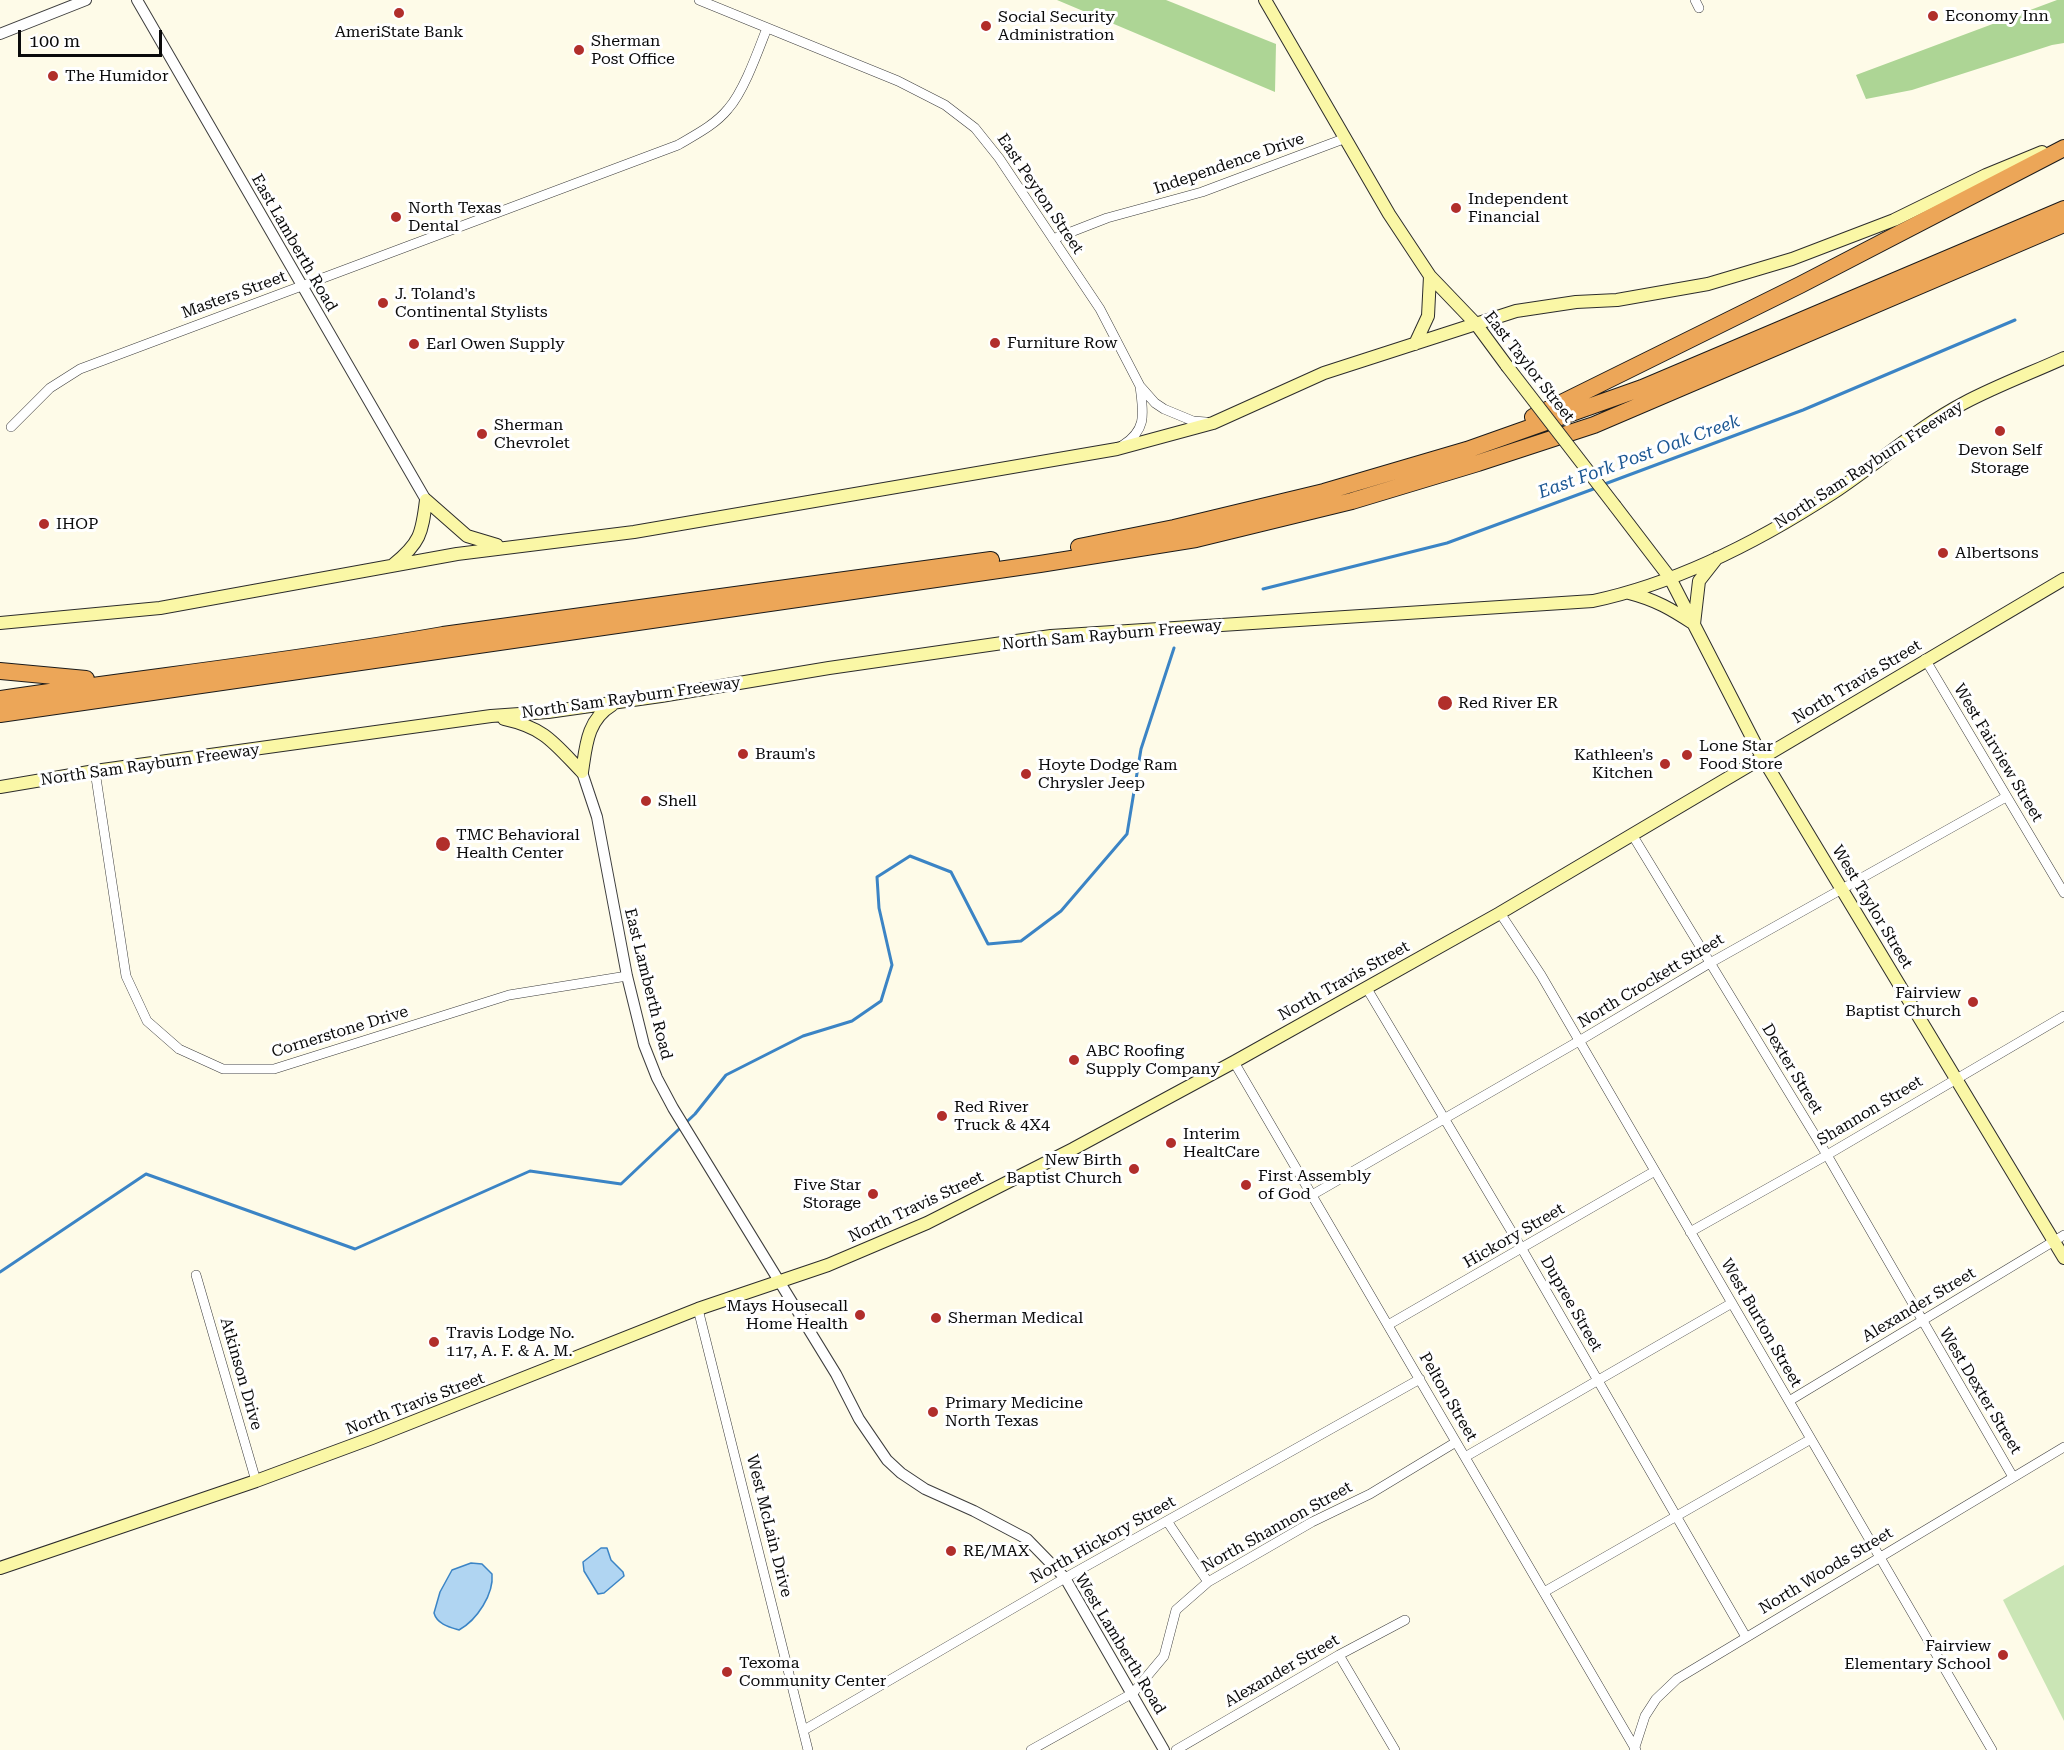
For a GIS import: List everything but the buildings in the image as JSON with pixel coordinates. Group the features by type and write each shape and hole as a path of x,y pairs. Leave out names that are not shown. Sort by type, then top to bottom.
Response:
{"highway":[{"path":"1467,450 1800,285 2064,148"},
{"path":"0,699 196,673 443,635 1063,550 1174,528 1324,492 1467,450 1641,388 2064,209"},
{"path":"0,714 1028,566 1196,539 1352,501 1594,425 2064,224"},
{"path":"0,671 117,682"}],"main road":[{"name":"East Taylor Street","path":"1264,0 1389,214 1430,276 1476,324 1670,578 1762,758"},
{"path":"0,623 160,608 508,547 634,532 1117,449 1213,423 1324,373 1516,311 1576,302 1617,300 1708,284 1792,259 1894,220 1986,175 2064,143"},
{"path":"1415,344 1428,316 1430,276"},
{"name":"North Sam Rayburn Freeway","path":"0,787 95,771 491,716 548,712 618,702 829,668 1051,636 1593,601 1629,593 1670,578 1752,541 1832,494 1964,403 2064,358"},
{"path":"426,500 467,536 508,547"},
{"path":"391,567 409,552 420,537 426,500"},
{"path":"1629,593 1652,599 1669,607 1694,624 1699,581 1718,557"},
{"name":"North Travis Street","path":"0,1568 256,1481 383,1434 698,1309 828,1265 927,1223 1072,1149 1234,1062 1500,912 1633,836 1925,659 2064,579"},
{"path":"582,772 591,729 600,712 618,702"},
{"path":"491,716 535,728 552,741 582,772"},
{"name":"West Taylor Street","path":"1762,758 1955,1078 2059,1238 2064,1258"}],"street":[{"path":"0,34 86,0"},
{"name":"East Lamberth Road","path":"137,0 426,500"},
{"name":"East Peyton Street","path":"699,0 898,81 945,105 975,128 999,158 1100,309 1140,386 1155,403 1175,414 1193,421 1213,423"},
{"name":"Masters Street","path":"11,427 50,388 80,369 678,145 710,125 729,109 768,28"},
{"name":"Independence Drive","path":"1053,239 1107,218 1202,192 1346,138"},
{"name":"East Peyton Street","path":"1117,449 1134,438 1141,426 1143,412 1140,386"},
{"name":"West Fairview Street","path":"1925,659 2064,893"},
{"name":"Cornerstone Drive","path":"95,771 126,976 147,1021 179,1048 223,1069 274,1069 509,995 627,976"},
{"name":"East Lamberth Road","path":"582,772 597,817 627,976 644,1045 657,1078 673,1108 779,1280"},
{"name":"North Crockett Street","path":"1312,1195 1710,963 2006,797"},
{"name":"Dexter Street","path":"1633,836 1827,1155 1921,1320"},
{"name":"West Burton Street","path":"1500,912 1541,975 1992,1750"},
{"name":"Dupree Street","path":"1366,987 1522,1249 1746,1637"},
{"name":"Shannon Street","path":"1690,1232 1827,1155 2064,1016"},
{"name":"Pelton Street","path":"1234,1062 1635,1750"},
{"name":"Hickory Street","path":"1388,1325 1655,1171"},
{"name":"Alexander Street","path":"1789,1401 2059,1238"},
{"name":"Atkinson Drive","path":"196,1275 256,1481"},
{"name":"West Lamberth Road","path":"779,1280 836,1374 859,1419 887,1460 913,1482 1027,1539 1065,1578 1164,1750"},
{"path":"1465,1457 1732,1303"},
{"name":"West McLain Drive","path":"698,1309 808,1750"},
{"name":"West Dexter Street","path":"1921,1320 2013,1477"},
{"name":"North Hickory Street","path":"804,1730 1065,1578 1419,1379"},
{"path":"1544,1592 1811,1439"},
{"name":"North Shannon Street","path":"1031,1750 1133,1693 1164,1656 1176,1610 1208,1582 1312,1522 1370,1494 1456,1442"},
{"name":"North Woods Street","path":"1635,1750 1645,1716 1666,1687 2064,1447"},
{"path":"1167,1521 1208,1582"},
{"name":"Alexander Street","path":"1176,1750 1405,1620"},
{"path":"1340,1655 1395,1750"}],"green space":[{"path":"1057,0 1166,0 1276,44 1275,92"},
{"path":"2057,0 2064,0 2064,43 1912,90 1866,99 1856,75"},
{"path":"2064,1565 2064,1721 2003,1600"}],"water":[{"path":"601,1548 607,1548 611,1560 624,1576 604,1593 598,1594 584,1571 583,1562"},
{"path":"471,1563 482,1564 492,1574 492,1582 483,1606 466,1626 459,1630 441,1622 434,1613 440,1592 452,1570"}],"waterway":[{"name":"East Fork Post Oak Creek","path":"1602,485 1803,410 2015,320"},
{"name":"East Fork Post Oak Creek","path":"1263,589 1447,543 1596,488"},
{"name":"East Fork Post Oak Creek","path":"0,1272 146,1174 355,1249 530,1171 621,1184 695,1114 726,1075 803,1036 852,1021 881,1001 892,965 879,908 877,877 910,856 951,872 988,944 1021,941 1061,911 1127,834 1141,749 1174,648"}],"place":[{"name":"AmeriState Bank","path":"399,13"},
{"name":"Economy Inn","path":"1933,16"},
{"name":"Social Security Administration","path":"986,26"},
{"name":"Sherman Post Office","path":"579,50"},
{"name":"The Humidor","path":"53,76"},
{"name":"Independent Financial","path":"1456,208"},
{"name":"North Texas Dental","path":"396,217"},
{"name":"J. Toland's Continental Stylists","path":"383,303"},
{"name":"Furniture Row","path":"995,343"},
{"name":"Earl Owen Supply","path":"414,344"},
{"name":"Devon Self Storage","path":"2000,431"},
{"name":"Sherman Chevrolet","path":"482,434"},
{"name":"IHOP","path":"44,524"},
{"name":"Albertsons","path":"1943,553"},
{"name":"Red River ER","path":"1445,703"},
{"name":"Braum's","path":"743,754"},
{"name":"Lone Star Food Store","path":"1687,755"},
{"name":"Kathleen's Kitchen","path":"1665,764"},
{"name":"Hoyte Dodge Ram Chrysler Jeep","path":"1026,774"},
{"name":"Shell","path":"646,801"},
{"name":"TMC Behavioral Health Center","path":"443,844"},
{"name":"Fairview Baptist Church","path":"1973,1002"},
{"name":"ABC Roofing Supply Company","path":"1074,1060"},
{"name":"Red River Truck & 4X4","path":"942,1116"},
{"name":"Interim HealtCare","path":"1171,1143"},
{"name":"New Birth Baptist Church","path":"1134,1169"},
{"name":"First Assembly of God","path":"1246,1185"},
{"name":"Five Star Storage","path":"873,1194"},
{"name":"Mays Housecall Home Health","path":"860,1315"},
{"name":"Sherman Medical","path":"936,1318"},
{"name":"Travis Lodge No. 117, A. F. & A. M.","path":"434,1342"},
{"name":"Primary Medicine North Texas","path":"933,1412"},
{"name":"RE/MAX","path":"951,1551"},
{"name":"Fairview Elementary School","path":"2003,1655"},
{"name":"Texoma Community Center","path":"727,1672"}]}
